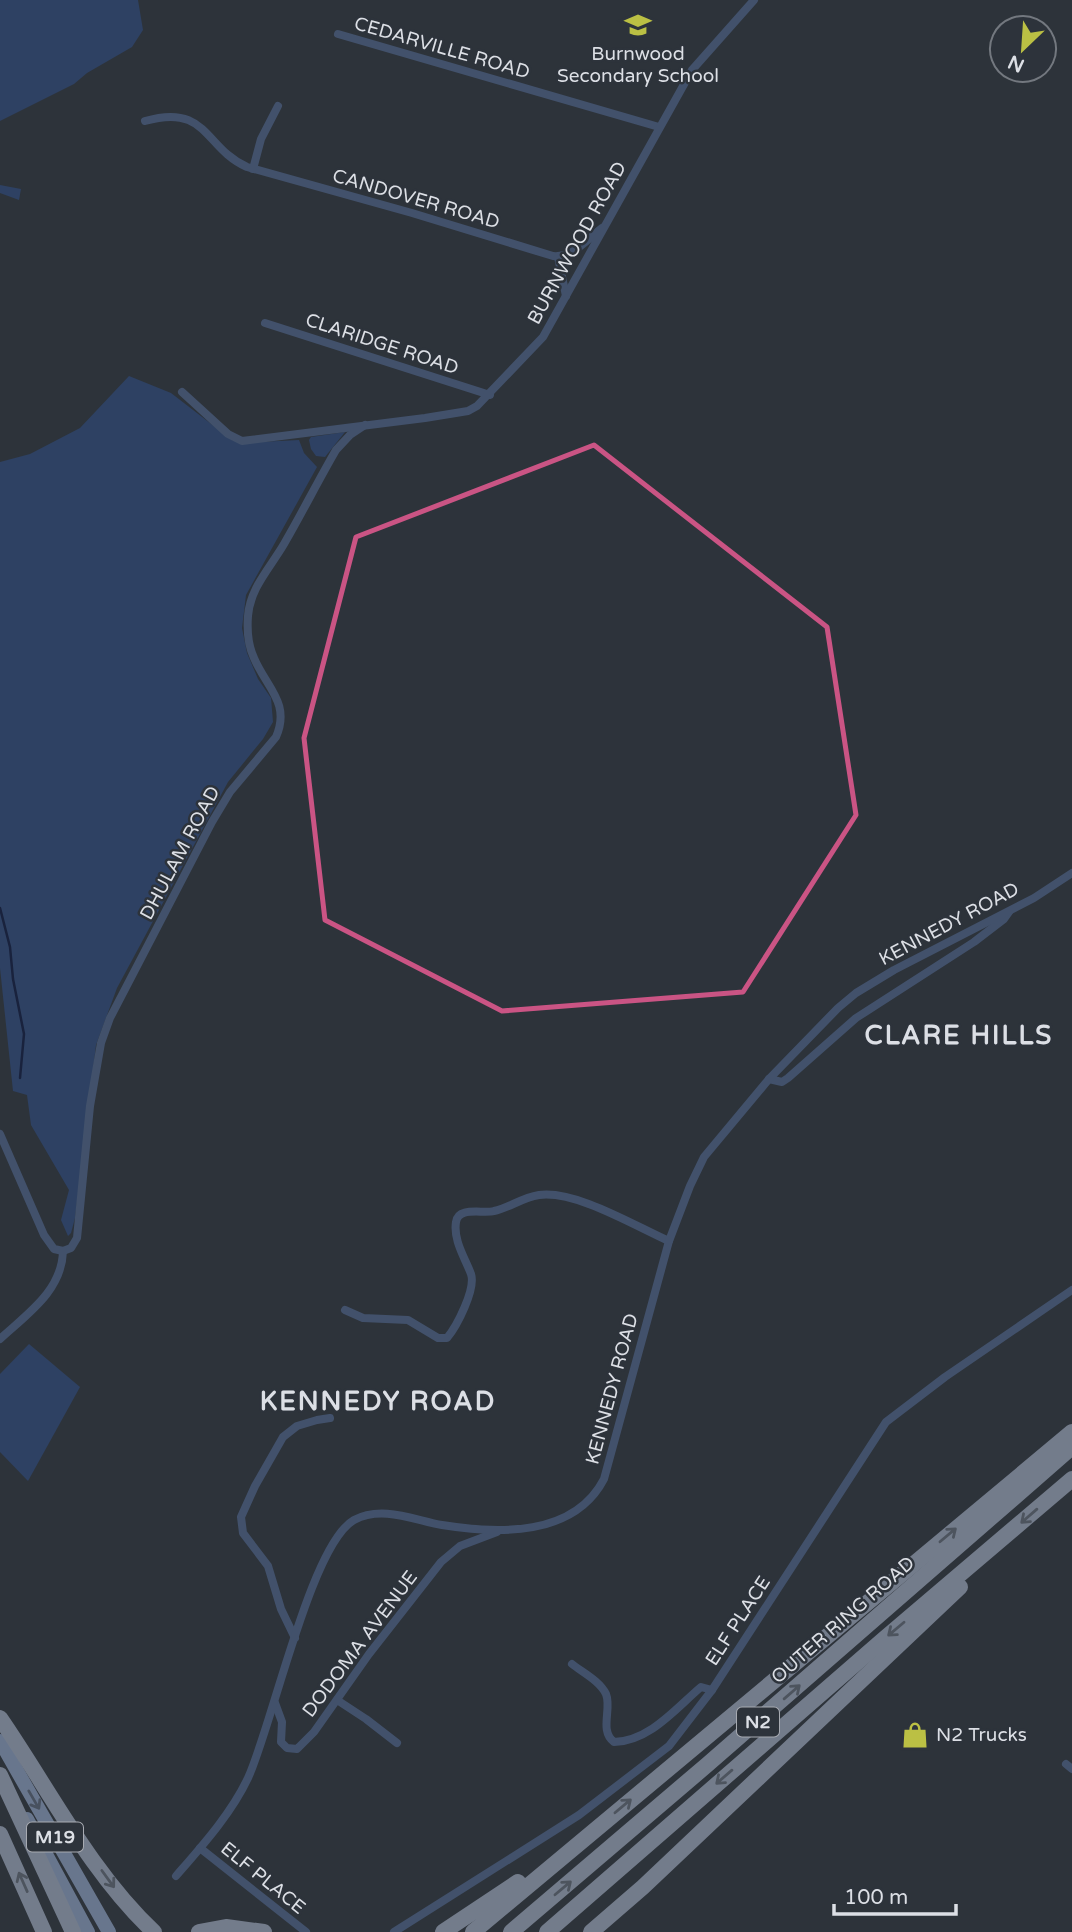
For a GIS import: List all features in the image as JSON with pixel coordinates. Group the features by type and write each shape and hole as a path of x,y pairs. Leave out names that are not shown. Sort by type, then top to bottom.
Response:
{"highway":[{"path":"473,1932 1072,1432"},
{"name":"OUTER RING ROAD","path":"511,1932 729,1747 1072,1447"},
{"name":"N2","path":"547,1932 1072,1479"},
{"path":"591,1932 643,1887 950,1598 986,1553"},
{"path":"0,1718 116,1891 154,1932"},
{"name":"M19","path":"0,1741 109,1932"},
{"path":"0,1775 73,1932"},
{"name":"M19","path":"0,1775 37,1836 88,1932"},
{"path":"0,1834 44,1932"},
{"path":"443,1932 570,1849"},
{"path":"607,1932 643,1887"},
{"path":"432,1932 502,1893"},
{"path":"199,1932 226,1927 264,1932"}],"street":[{"name":"BURNWOOD ROAD","path":"182,392 228,434 242,441 468,411 477,406 537,344 692,70 754,0"},
{"name":"CEDARVILLE ROAD","path":"338,34 659,127"},
{"path":"253,169 261,139 278,106"},
{"name":"CANDOVER ROAD","path":"145,121 175,117 189,119 208,132 233,160 253,169 558,257"},
{"path":"566,296 558,257 571,253 604,227"},
{"name":"CLARIDGE ROAD","path":"265,323 490,395"},
{"name":"DHULAM ROAD","path":"0,1339 51,1290 59,1276 63,1251 71,1248 77,1238 96,1063 110,1018 212,822 230,792 270,745 280,727 280,705 254,658 248,637 249,604 254,590 276,558 343,441 365,425"},
{"name":"KENNEDY ROAD","path":"176,1876 227,1812 247,1779 295,1638 328,1552 344,1528 364,1516 385,1513 443,1525 500,1531 544,1524 567,1517 582,1507 598,1489 610,1458 670,1241 704,1157 769,1079 856,993 894,970 1010,910 1072,873"},
{"path":"769,1079 782,1082 788,1078 856,1018 974,942 1004,919 1010,910"},
{"path":"0,1134 44,1236 54,1249 63,1251"},
{"path":"345,1310 363,1318 408,1320 438,1339 447,1338 460,1318 472,1283 458,1240 457,1219 471,1212 494,1211 530,1197 553,1194 572,1198 670,1241"},
{"name":"ELF PLACE","path":"394,1932 579,1815 669,1746 712,1690 886,1422 986,1348 1072,1290"},
{"path":"295,1638 281,1609 268,1566 245,1538 240,1522 247,1502 283,1437 297,1426 330,1418"},
{"name":"DODOMA AVENUE","path":"275,1703 282,1722 281,1742 294,1750 306,1741 402,1610 441,1562 460,1546 500,1531"},
{"path":"572,1664 604,1691 607,1702 607,1734 614,1742 624,1741 654,1729 701,1687 712,1690"},
{"path":"337,1700 397,1743"},
{"name":"ELF PLACE","path":"200,1848 306,1932"}],"highlighted area":[{"path":"594,445 827,627 856,815 743,992 502,1011 325,920 304,738 356,537"}],"shaded area":[{"path":"0,0 138,0 143,30 132,47 87,73 74,84 0,121"},
{"path":"0,185 21,189 19,200 0,193"},
{"path":"129,376 171,393 232,440 242,443 299,440 304,453 317,467 246,595 242,628 247,653 258,679 271,698 273,722 263,739 228,782 117,988 96,1045 75,1218 68,1236 61,1220 69,1190 31,1125 27,1095 13,1091 0,968 0,462 30,454 80,428"},
{"path":"345,432 325,457 316,456 311,449 311,437"},
{"path":"29,1344 80,1387 28,1481 0,1452 0,1374"}],"waterway":[{"path":"0,908 10,947 13,979 24,1034 20,1078"}],"place":[{"name":"Burnwood Secondary School","path":"638,25"},
{"name":"N2 Trucks","path":"915,1735"}],"district":[{"name":"CLARE HILLS","path":"959,1035"},
{"name":"KENNEDY ROAD","path":"378,1401"}]}
